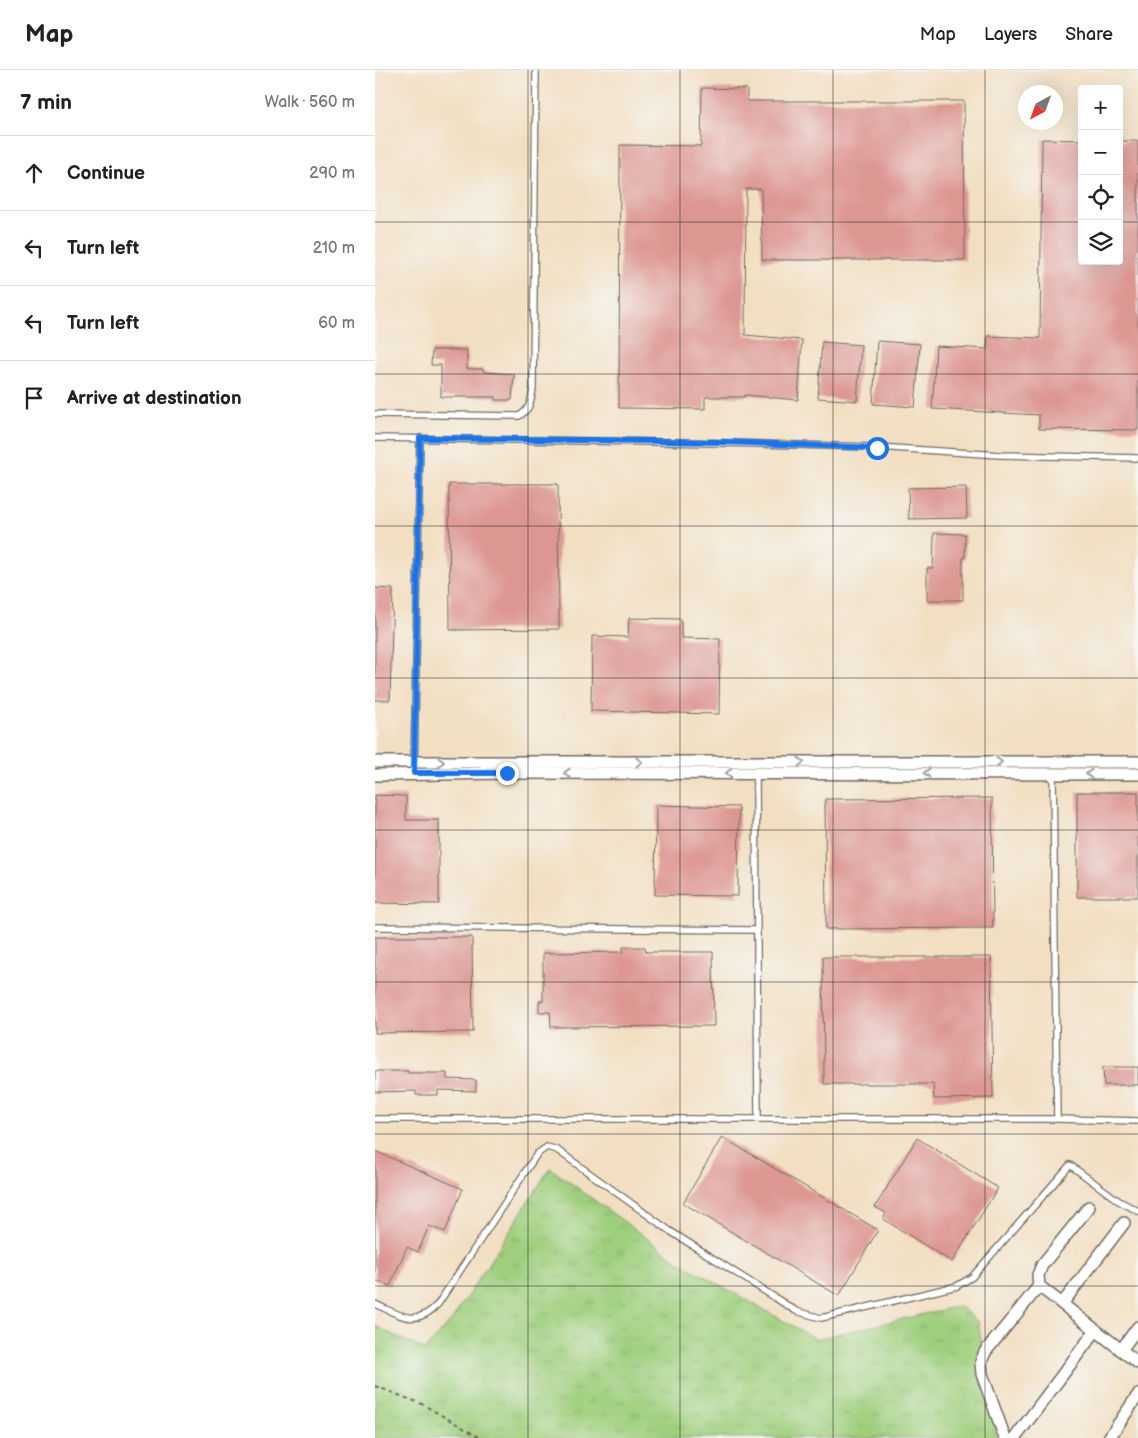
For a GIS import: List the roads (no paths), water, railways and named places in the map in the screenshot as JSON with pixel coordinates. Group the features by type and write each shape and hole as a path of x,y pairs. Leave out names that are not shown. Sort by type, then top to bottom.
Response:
{"street":[{"path":"375,762 414,768 757,773 1138,774"},
{"path":"375,775 414,768 1138,762"},
{"path":"1005,1438 982,1374 981,1362 985,1352 1039,1286 1038,1275 1042,1265 1089,1207"},
{"path":"1062,1304 1124,1223"},
{"path":"1039,1286 1138,1363"},
{"path":"1121,1350 1138,1327"},
{"path":"1015,1438 1096,1330"},
{"path":"1109,1438 1138,1395"}],"lane":[{"path":"375,414 519,416 526,412 531,403 533,382 536,70"},
{"path":"375,438 722,442 999,455 1138,458"},
{"path":"414,768 420,438"},
{"path":"757,773 758,1119"},
{"path":"1053,774 1057,1119"},
{"path":"375,927 757,930"},
{"path":"375,1119 1057,1119 1138,1121"},
{"path":"375,1304 403,1317 419,1318 431,1312 537,1154 547,1147 557,1150 670,1231 796,1311 821,1318 957,1286 971,1276 1070,1164 1119,1201 1138,1211"}]}
